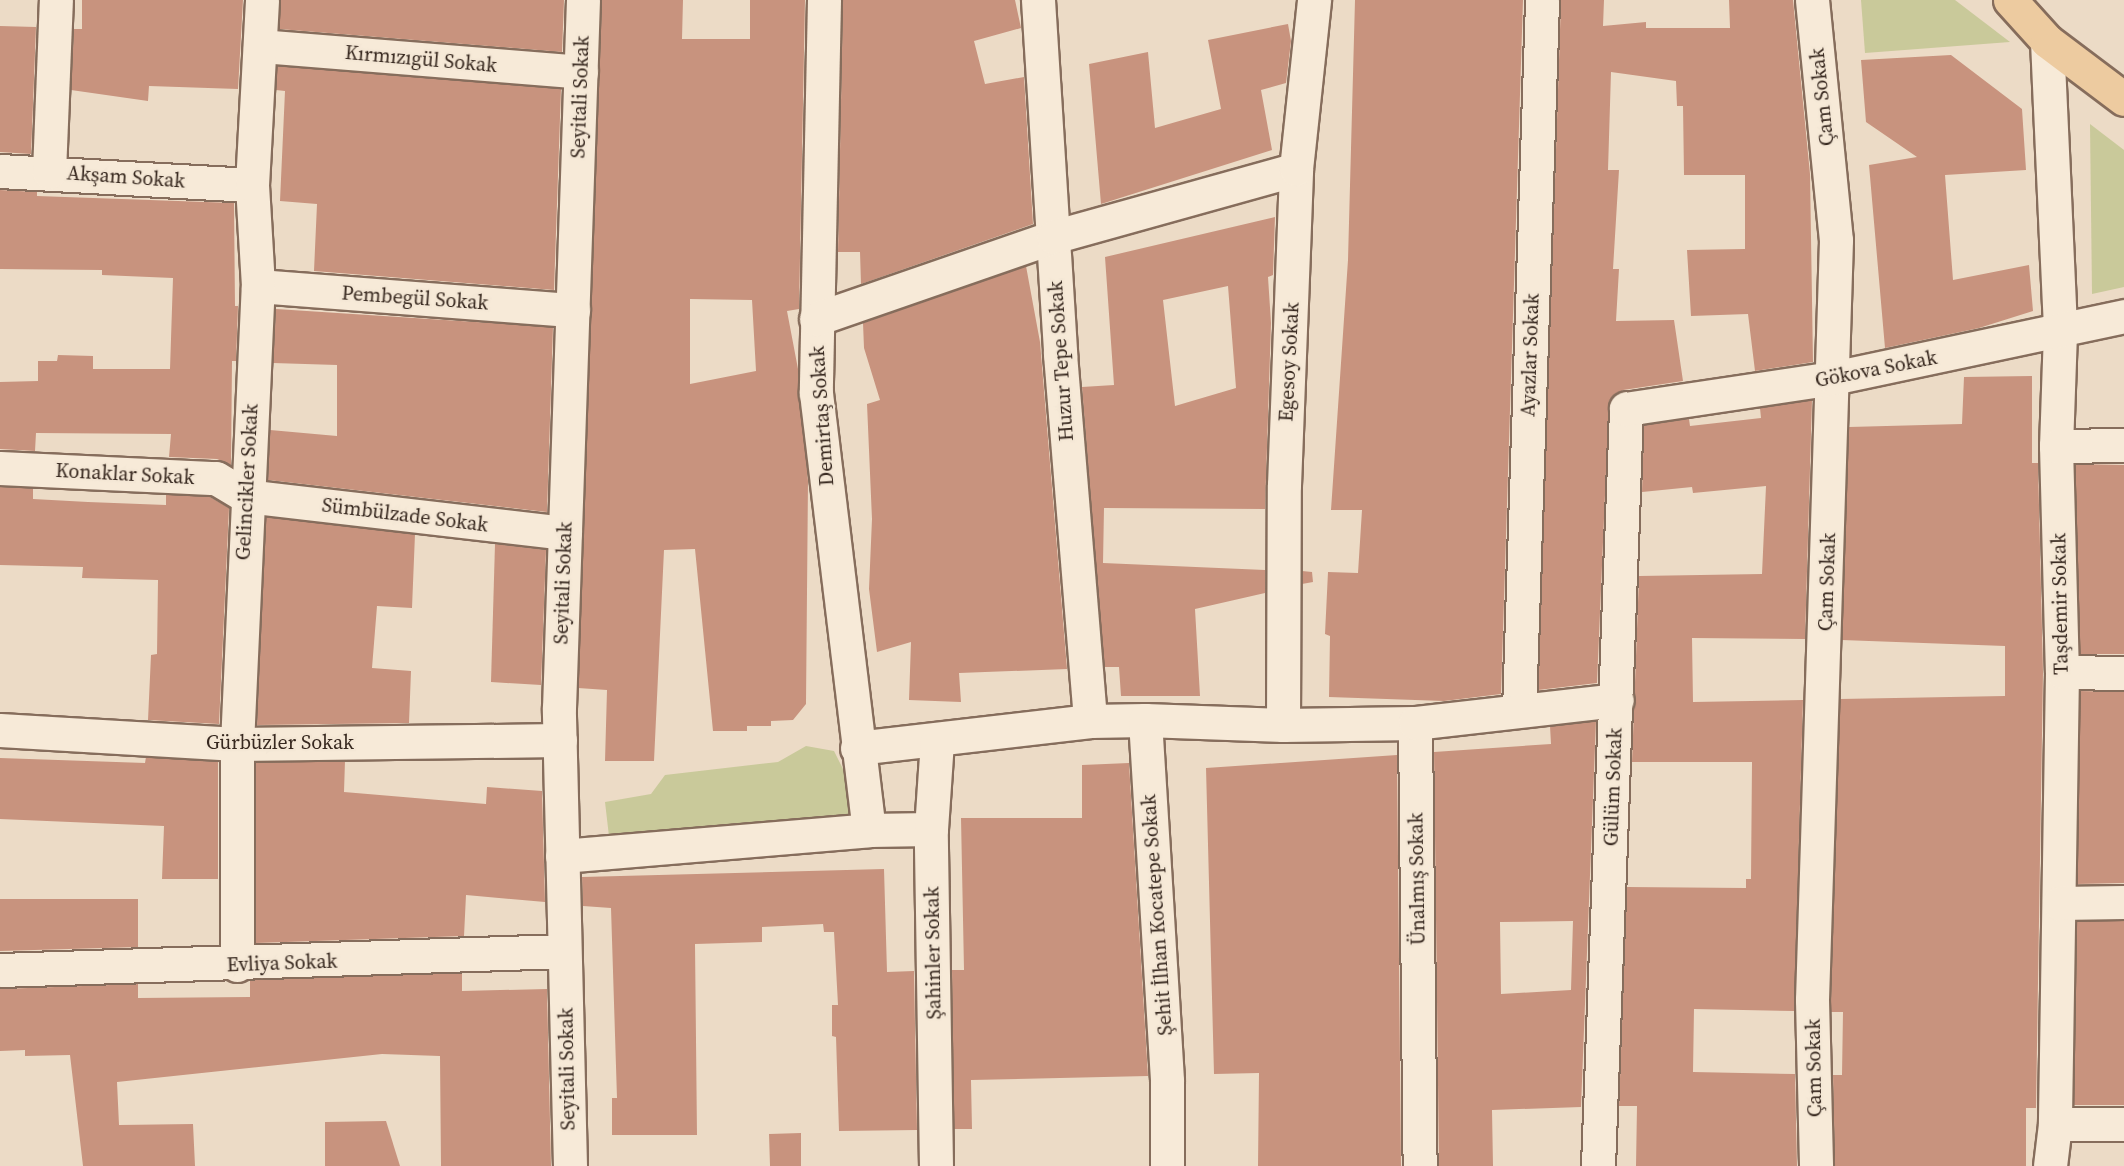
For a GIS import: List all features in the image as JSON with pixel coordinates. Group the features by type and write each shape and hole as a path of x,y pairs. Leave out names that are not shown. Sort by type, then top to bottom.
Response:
{"main road":[{"path":"2010,0 2047,41 2124,99"}],"street":[{"path":"49,172 56,0"},
{"name":"Gelincikler Sokak","path":"237,965 237,744 246,496 258,286 252,185 262,0"},
{"name":"Seyitali Sokak","path":"570,1166 560,740 583,0"},
{"name":"Demirtaş Sokak","path":"824,0 816,393 857,748 869,830"},
{"name":"Huzur Tepe Sokak","path":"1038,0 1053,237 1090,721"},
{"name":"Egesoy Sokak","path":"1283,725 1284,485 1296,169 1314,0"},
{"name":"Ayazlar Sokak","path":"1519,710 1542,0"},
{"name":"Çam Sokak","path":"1812,0 1836,240 1812,1000 1816,1166"},
{"name":"Taşdemir Sokak","path":"2047,41 2060,332 2056,446 2062,672 2055,1124 2050,1166"},
{"name":"Kırmızıgül Sokak","path":"260,46 581,72"},
{"path":"816,319 1053,237 1296,169"},
{"name":"Akşam Sokak","path":"0,171 252,185"},
{"name":"Pembegül Sokak","path":"258,286 573,310"},
{"name":"Gökova Sokak","path":"1626,409 1833,378 2060,332 2124,316"},
{"name":"Gülüm Sokak","path":"1598,1166 1626,409"},
{"path":"2056,446 2124,445"},
{"name":"Konaklar Sokak","path":"0,468 216,478 246,496"},
{"name":"Sümbülzade Sokak","path":"246,496 565,533"},
{"path":"2062,672 2124,672"},
{"path":"857,748 937,741 1090,721 1145,720 1283,725 1415,723 1617,700"},
{"name":"Şehit İlhan Kocatepe Sokak","path":"1145,720 1167,1081 1167,1166"},
{"name":"Ünalmış Sokak","path":"1415,723 1420,1166"},
{"name":"Gürbüzler Sokak","path":"0,730 237,744 560,740"},
{"name":"Şahinler Sokak","path":"936,1166 931,829 937,741"},
{"path":"562,856 869,830 931,829"},
{"path":"2059,903 2124,902"},
{"name":"Evliya Sokak","path":"0,970 237,965 564,951"},
{"path":"2055,1124 2124,1124"}],"green space":[{"path":"1861,0 1955,0 2010,42 1865,53"},
{"path":"2090,124 2124,150 2124,287 2092,294"},
{"path":"806,746 834,751 853,789 859,824 610,845 605,802 651,794 665,775 778,762"}],"building":[{"path":"82,0 243,0 238,89 149,86 148,101 71,90 74,29 82,29"},
{"path":"281,0 564,0 562,52 279,29"},
{"path":"602,0 683,0 682,39 750,39 750,0 805,0 799,309 787,311 798,369 808,481 806,704 793,720 771,721 771,726 747,726 747,731 713,731 695,549 664,550 654,761 605,761 607,690 578,688","holes":["690,299 752,300 756,371 690,384"]},
{"path":"843,0 1015,0 1021,28 974,41 985,84 1024,77 1033,224 861,284 860,252 838,252"},
{"path":"1355,0 1523,0 1501,694 1444,701 1329,697 1330,636 1325,634 1328,572 1358,573 1362,510 1331,510 1348,260"},
{"path":"1561,0 1604,0 1603,26 1646,22 1646,28 1730,28 1729,0 1793,0 1810,174 1813,362 1755,371 1748,314 1691,316 1687,250 1745,249 1745,175 1684,175 1683,106 1677,106 1676,81 1611,72 1608,170 1619,170 1613,269 1619,269 1616,321 1674,320 1683,381 1623,390 1609,401 1597,683 1538,690"},
{"path":"1288,24 1291,41 1286,83 1261,90 1272,150 1101,204 1089,64 1148,52 1155,128 1221,109 1208,40"},
{"path":"0,26 36,27 31,154 0,152"},
{"path":"1951,55 2022,109 2026,170 1945,175 1953,280 2029,265 2033,311 1979,328 1885,348 1869,165 1917,157 1866,122 1861,60"},
{"path":"277,66 561,89 554,290 314,271 317,204 280,201 285,91 276,90"},
{"path":"0,190 37,192 37,196 234,203 235,306 238,306 236,361 232,361 231,465 217,459 169,457 171,434 36,433 35,451 0,449 0,382 38,381 38,361 57,361 58,355 93,356 93,369 170,369 173,278 102,275 102,270 0,269"},
{"path":"1275,217 1273,275 1268,277 1271,323 1265,509 1104,508 1103,563 1265,570 1265,593 1195,609 1200,696 1121,696 1119,667 1104,667 1082,387 1114,385 1105,257","holes":["1228,286 1236,388 1175,406 1163,300"]},
{"path":"1026,266 1040,342 1067,669 959,673 961,702 909,700 911,642 877,652 869,589 872,519 867,404 880,400 864,348 863,323"},
{"path":"276,309 553,327 547,512 268,480 270,430 337,436 337,365 273,363"},
{"path":"2032,376 2032,463 2038,463 2043,672 2036,1108 2026,1108 2026,1166 1835,1166 1833,1075 1842,1075 1843,1012 1831,1012 1840,699 2005,696 2005,646 1842,640 1849,427 1962,424 1964,377"},
{"path":"1812,400 1805,639 1692,638 1693,702 1803,700 1794,1011 1694,1009 1693,1072 1795,1074 1797,1166 1636,1166 1637,1106 1619,1106 1627,887 1746,888 1746,879 1751,879 1752,762 1632,762 1639,576 1762,574 1766,486 1693,493 1692,487 1642,492 1644,425 1689,419 1690,426 1761,418 1760,408"},
{"path":"2075,464 2124,465 2124,654 2080,654"},
{"path":"0,487 33,488 33,499 88,502 166,505 166,494 210,497 229,508 219,724 148,720 151,655 157,654 158,580 82,578 83,567 0,565"},
{"path":"266,517 415,534 412,608 377,606 372,668 411,671 409,723 257,725"},
{"path":"495,544 546,550 541,685 491,682"},
{"path":"1302,571 1312,572 1313,582 1302,584"},
{"path":"2080,691 2124,692 2124,883 2077,884"},
{"path":"1596,721 1581,1107 1492,1110 1493,1166 1439,1166 1434,752 1551,744 1550,726","holes":["1573,921 1571,990 1501,994 1500,922"]},
{"path":"1397,755 1401,1166 1258,1166 1259,1073 1214,1074 1206,768"},
{"path":"146,757 218,762 218,879 162,879 164,826 0,819 0,758 145,763"},
{"path":"345,761 344,792 486,804 487,787 542,791 545,902 466,895 464,936 256,943 256,763"},
{"path":"1129,763 1148,1076 971,1080 972,1129 954,1129 952,970 964,970 961,818 1082,818 1082,765"},
{"path":"884,869 887,972 914,971 917,1130 839,1131 836,1037 832,1036 832,1005 838,1005 834,932 824,932 823,924 762,927 762,942 695,944 697,1135 612,1135 612,1098 617,1098 611,908 583,906 582,877"},
{"path":"0,899 138,899 138,947 0,951"},
{"path":"2077,921 2124,921 2124,1105 2074,1105"},
{"path":"462,973 462,991 547,989 551,1166 441,1166 440,1056 382,1054 117,1082 119,1125 193,1124 195,1166 83,1166 70,1055 25,1056 25,1050 0,1051 0,989 138,984 138,998 250,997 250,980"},
{"path":"386,1121 400,1166 325,1166 325,1122"},
{"path":"801,1133 801,1166 770,1166 769,1134"}]}
